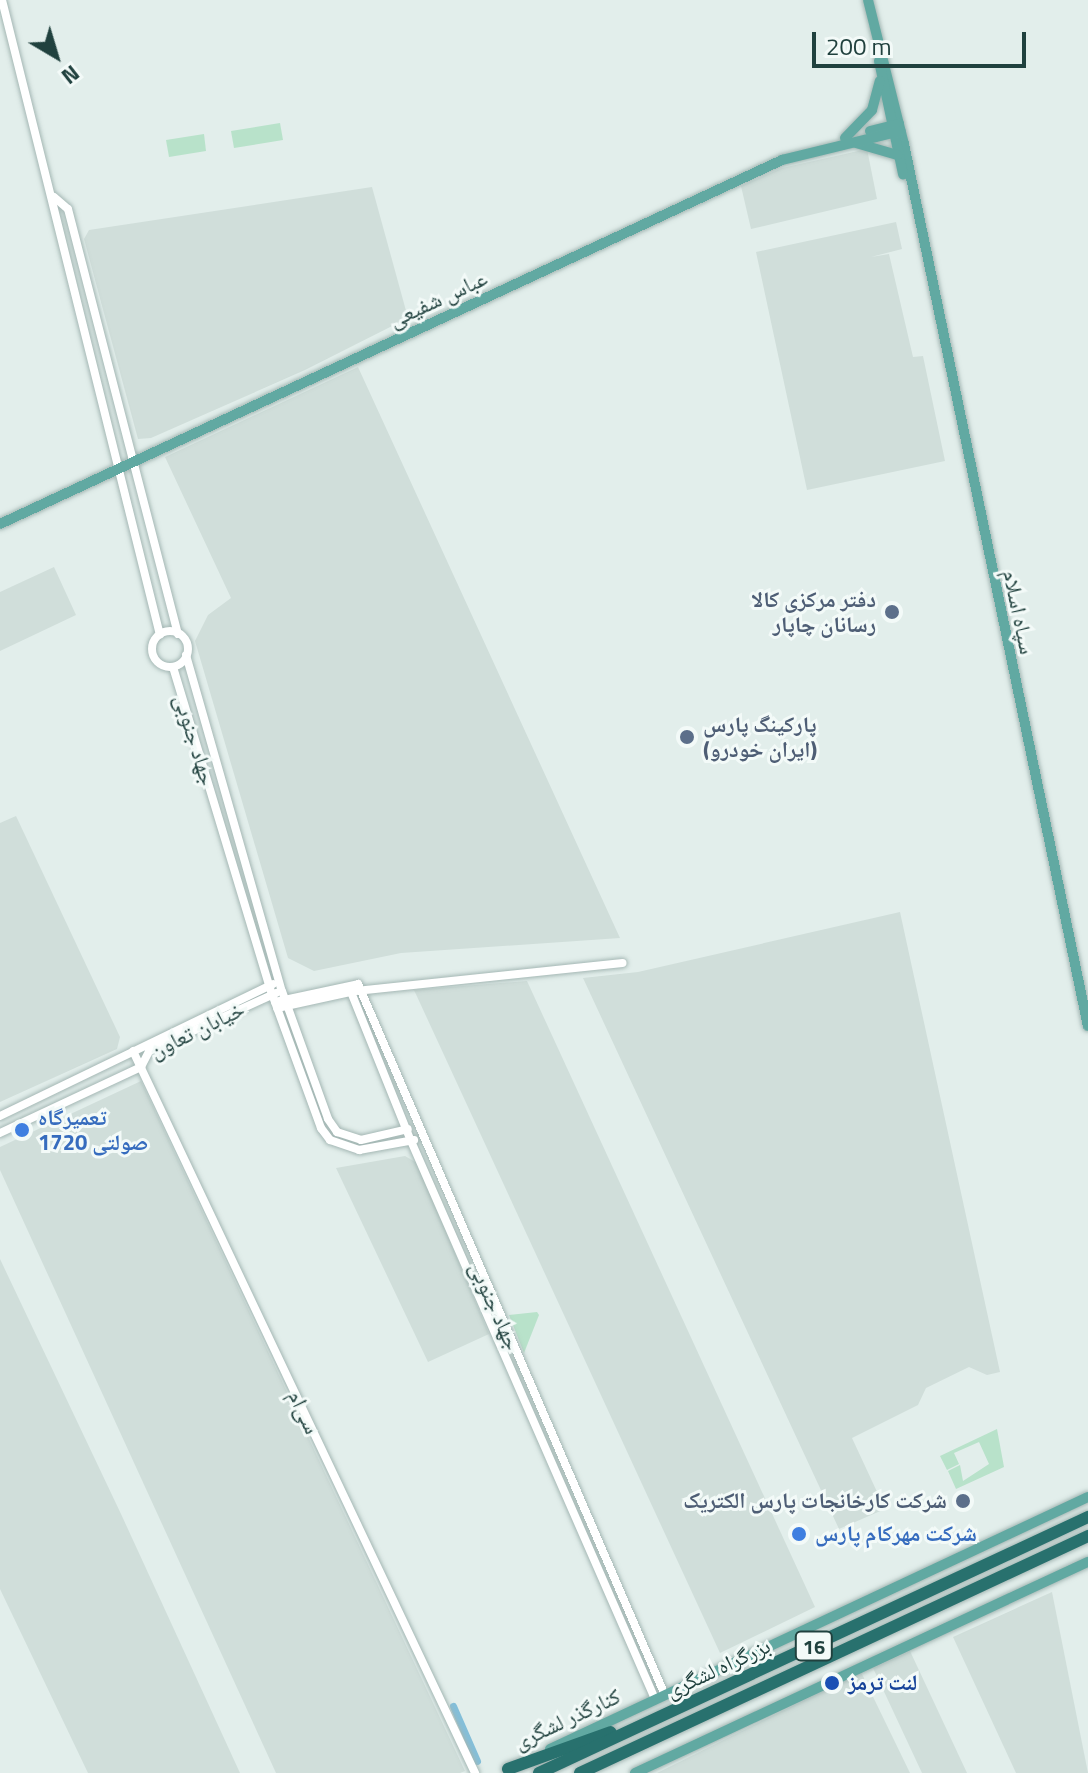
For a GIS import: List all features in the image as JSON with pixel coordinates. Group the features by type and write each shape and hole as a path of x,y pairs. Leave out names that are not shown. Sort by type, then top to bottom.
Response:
{"highway":[{"name":"بزرگراه لشگری","path":"539,1773 1088,1517"},
{"name":"بزرگراه لشگری","path":"580,1773 1088,1536"},
{"path":"503,1771 663,1715"}],"main road":[{"name":"سپاه اسلام","path":"868,0 1088,1026"},
{"name":"سپاه اسلام","path":"879,47 880,75 896,128 897,155 913,206"},
{"path":"880,75 872,110 845,140 897,155"},
{"name":"عباس شفیعی","path":"0,521 781,156 896,128"},
{"name":"کنارگذر لشگری","path":"503,1771 1088,1497"},
{"path":"635,1773 1088,1562"}],"street":[{"path":"2,0 54,197 52,214 120,466 160,635 153,656 173,667 186,655 185,640 178,634 68,209 54,197"},
{"path":"160,635 178,634"},
{"name":"جهاد جنوبی","path":"186,655 284,994 337,1132 361,1140 407,1130"},
{"name":"جهاد جنوبی","path":"173,667 273,998 321,1128 330,1140 359,1150 411,1141"},
{"path":"273,998 358,984 356,991 623,963"},
{"name":"جهاد جنوبی","path":"356,991 660,1697"},
{"name":"جهاد جنوبی","path":"356,991 411,1141 660,1697"},
{"path":"273,998 284,994"},
{"name":"خیابان تعاون","path":"0,1116 133,1051 273,998"},
{"name":"خیابان تعاون","path":"0,1133 141,1067 149,1051 273,998"},
{"name":"سی‌ام","path":"133,1051 475,1773"},
{"path":"407,1130 416,1126"},
{"path":"411,1141 421,1137"}],"shaded area":[{"path":"867,149 877,199 751,229 741,186 782,168"},
{"path":"372,187 408,318 305,370 151,438 138,439 84,239 89,230"},
{"path":"896,222 902,249 871,257 889,254 913,357 923,356 945,461 807,490 756,252"},
{"path":"358,367 620,938 401,953 314,971 288,958 195,641 208,615 231,598 165,457"},
{"path":"54,567 76,615 0,651 0,592"},
{"path":"16,816 120,1037 117,1049 0,1102 0,823"},
{"path":"900,912 1000,1372 987,1375 969,1367 926,1388 918,1405 852,1438 885,1509 839,1529 583,978 638,972"},
{"path":"527,981 815,1607 720,1653 414,990"},
{"path":"141,1081 465,1771 276,1773 0,1170 0,1147"},
{"path":"405,1156 417,1163 489,1334 428,1362 336,1168"},
{"path":"0,1259 240,1773 88,1773 0,1589"},
{"path":"1052,1592 1088,1773 1016,1773 953,1637"},
{"path":"910,1651 967,1773 922,1773 873,1668"},
{"path":"861,1672 910,1773 657,1773"}],"green space":[{"path":"280,123 283,140 234,148 231,131"},
{"path":"204,134 206,151 169,157 166,140"},
{"path":"537,1312 539,1315 524,1353 509,1315"},
{"path":"997,1429 1004,1467 956,1489 948,1471 960,1465 963,1481 989,1464 979,1442 954,1453 959,1464 947,1470 940,1456"}],"waterway":[{"path":"453,1706 477,1761"}],"place":[{"name":"دفتر مرکزی کالا رسانان چاپار","path":"892,612"},
{"name":"پارکینگ پارس (ایران خودرو)","path":"687,737"},
{"name":"تعمیرگاه 1720 صولتی","path":"22,1130"},
{"name":"شرکت کارخانجات پارس الکتریک","path":"963,1501"},
{"name":"شرکت مهرکام پارس","path":"799,1534"},
{"name":"لنت ترمز","path":"832,1683"}]}
